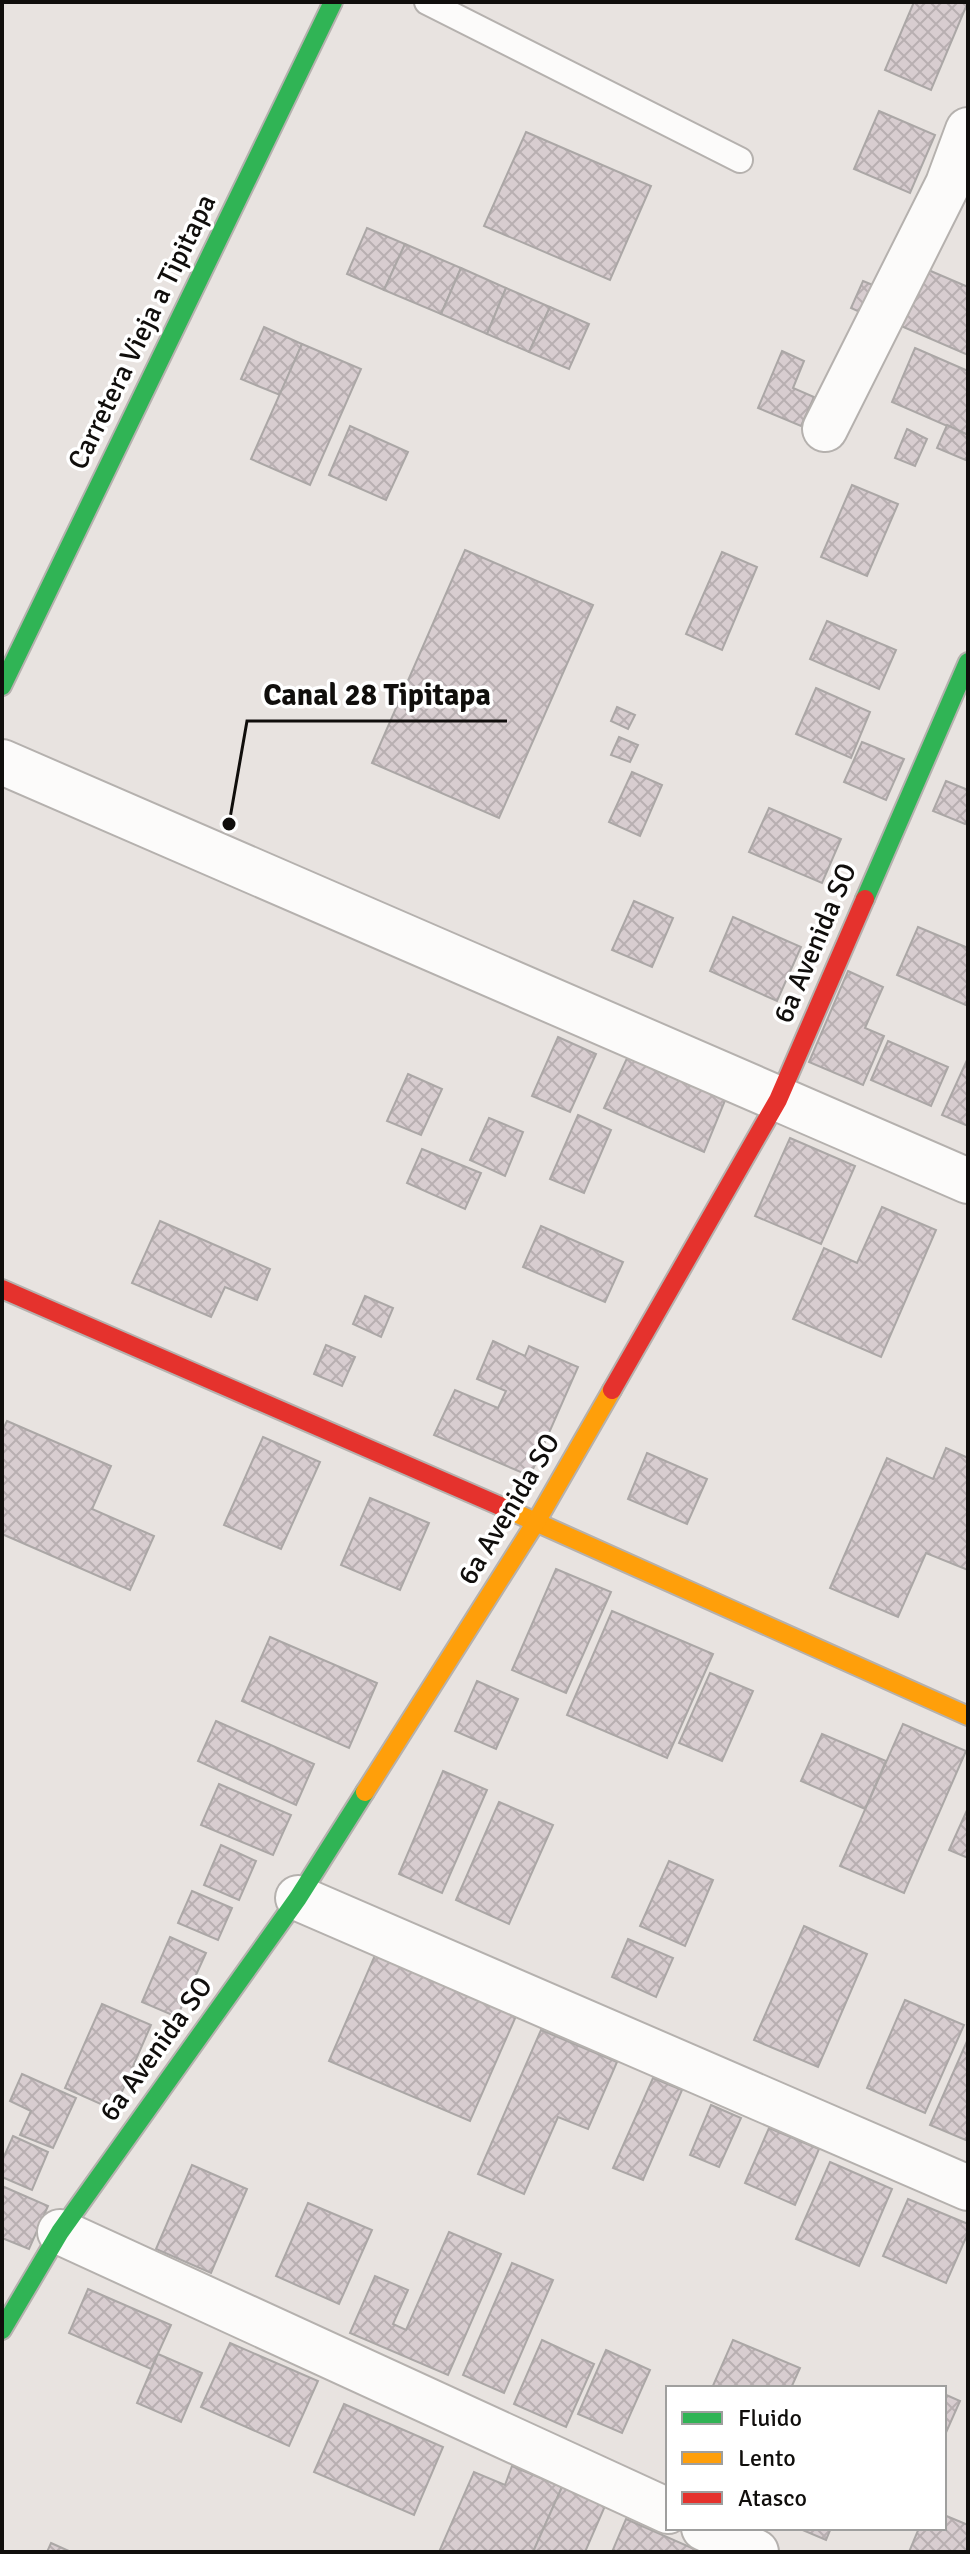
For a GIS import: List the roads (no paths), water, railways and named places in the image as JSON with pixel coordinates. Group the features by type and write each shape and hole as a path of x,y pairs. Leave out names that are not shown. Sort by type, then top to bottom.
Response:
{"street":[{"name":"Carretera Vieja a Tipitapa","path":"2,686 333,2"},
{"path":"825,429 948,184 968,130"},
{"name":"6a Avenida SO","path":"2,2330 60,2232 298,1898 536,1522 778,1100 968,662"},
{"path":"2,762 968,1181"},
{"path":"2,1289 536,1522 968,1716"},
{"path":"298,1898 968,2188"},
{"path":"60,2232 666,2510"},
{"path":"708,2530 756,2552"}],"lane":[{"path":"427,2 740,160"}],"place":[{"name":"Canal 28 Tipitapa","path":"229,824"}]}
